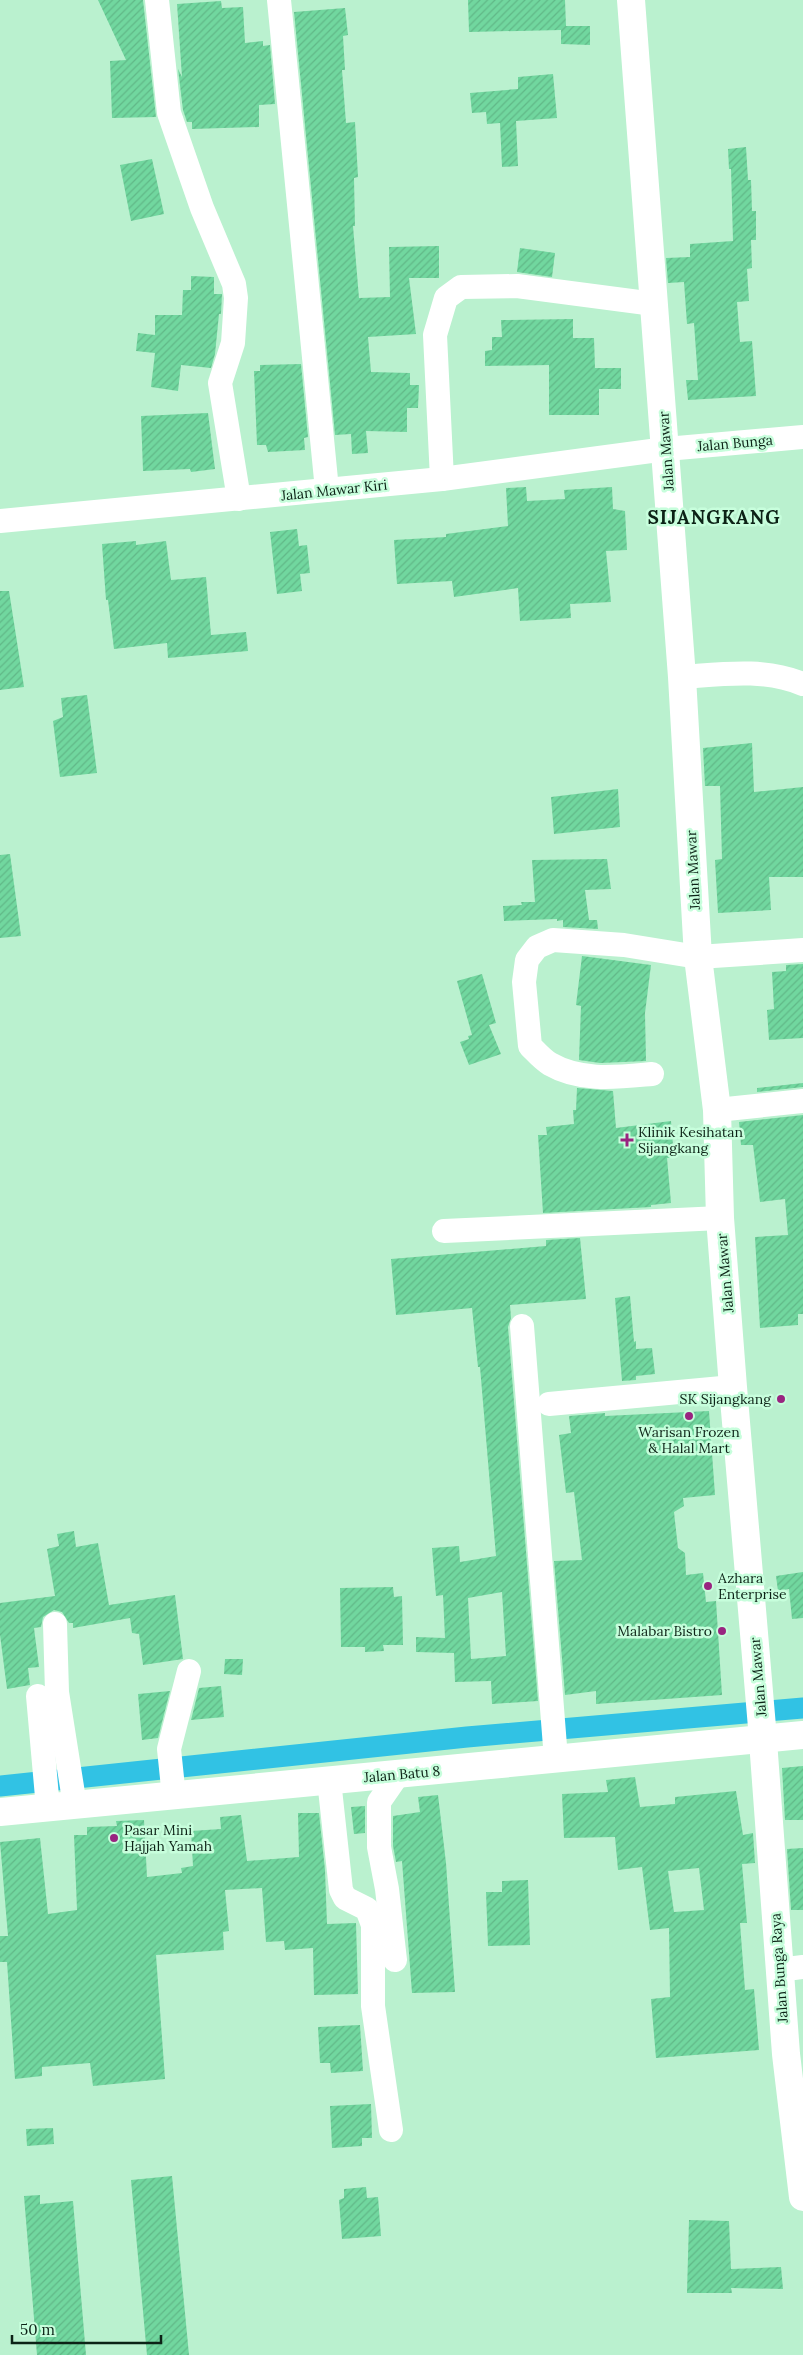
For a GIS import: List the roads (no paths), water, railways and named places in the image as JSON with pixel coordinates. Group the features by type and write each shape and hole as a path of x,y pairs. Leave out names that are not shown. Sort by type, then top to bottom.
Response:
{"street":[{"path":"157,0 169,113 202,208 234,284 236,298 233,343 220,383 239,499"},
{"path":"279,0 327,490"},
{"name":"Jalan Mawar","path":"632,0 682,677 698,957 717,1110 720,1218 762,1732"},
{"path":"442,479 435,335 446,298 461,287 517,286 654,304"},
{"name":"Jalan Bunga","path":"666,449 803,437"},
{"name":"Jalan Mawar Kiri","path":"0,522 442,479 666,449"},
{"path":"682,677 754,672 783,676 803,684"},
{"path":"652,1074 608,1078 572,1074 549,1064 530,1046 524,982 528,960 536,947 553,940 624,945 698,957 803,950"},
{"path":"717,1110 803,1101"},
{"path":"444,1231 720,1218"},
{"path":"522,1326 556,1760"},
{"path":"549,1404 733,1387"},
{"path":"46,1792 38,1696 55,1624"},
{"path":"172,1778 169,1749 189,1671"},
{"path":"38,1696 72,1789"},
{"name":"Jalan Batu 8","path":"0,1812 46,1792 172,1778 329,1780 397,1776 556,1760 762,1732 803,1735"},
{"name":"Jalan Bunga Raya","path":"762,1732 791,1969 786,2054 803,2197"},
{"path":"395,1960 387,1889 379,1846 378,1802 397,1776"},
{"path":"329,1780 340,1890 345,1898 367,1909 373,1925 373,2006 391,2130"}],"waterway":[{"path":"0,1786 467,1737 803,1708"}],"place":[{"name":"Klinik Kesihatan Sijangkang","path":"627,1140"},
{"name":"SK Sijangkang","path":"781,1399"},
{"name":"Warisan Frozen & Halal Mart","path":"689,1416"},
{"name":"Azhara Enterprise","path":"708,1586"},
{"name":"Malabar Bistro","path":"722,1631"},
{"name":"Pasar Mini Hajjah Yamah","path":"114,1838"}],"district":[{"name":"SIJANGKANG","path":"714,517"}]}
